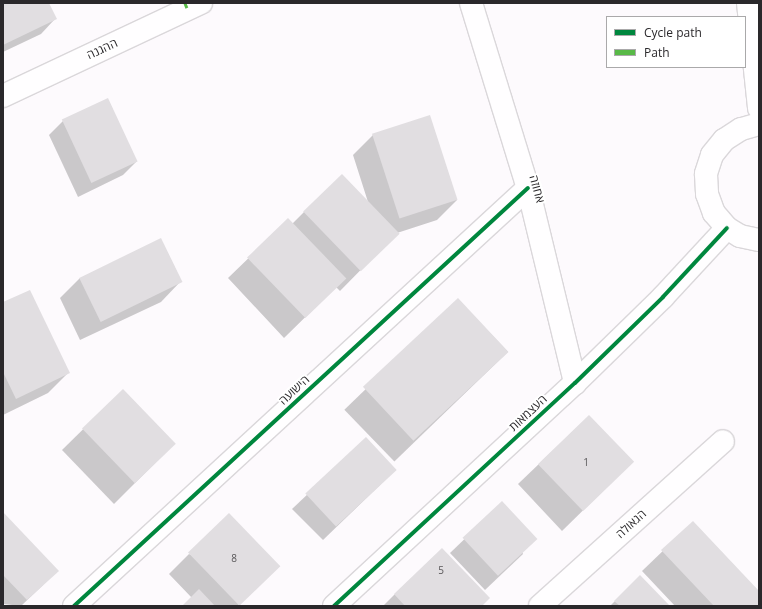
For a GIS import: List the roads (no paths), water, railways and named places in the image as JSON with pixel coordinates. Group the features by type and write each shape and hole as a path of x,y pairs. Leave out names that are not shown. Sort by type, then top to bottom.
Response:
{"street":[{"name":"ההגנה","path":"3,96 201,3"},
{"name":"אחוזה","path":"471,3 528,188 574,384"},
{"path":"748,3 759,108"},
{"path":"759,124 741,129 724,140 712,155 706,174 709,200 714,212 727,228 740,236 759,240"},
{"name":"הישועה","path":"74,606 528,188"},
{"name":"העצמאות","path":"347,602 663,297 727,228"},
{"name":"הגאולה","path":"540,606 723,441"}]}
